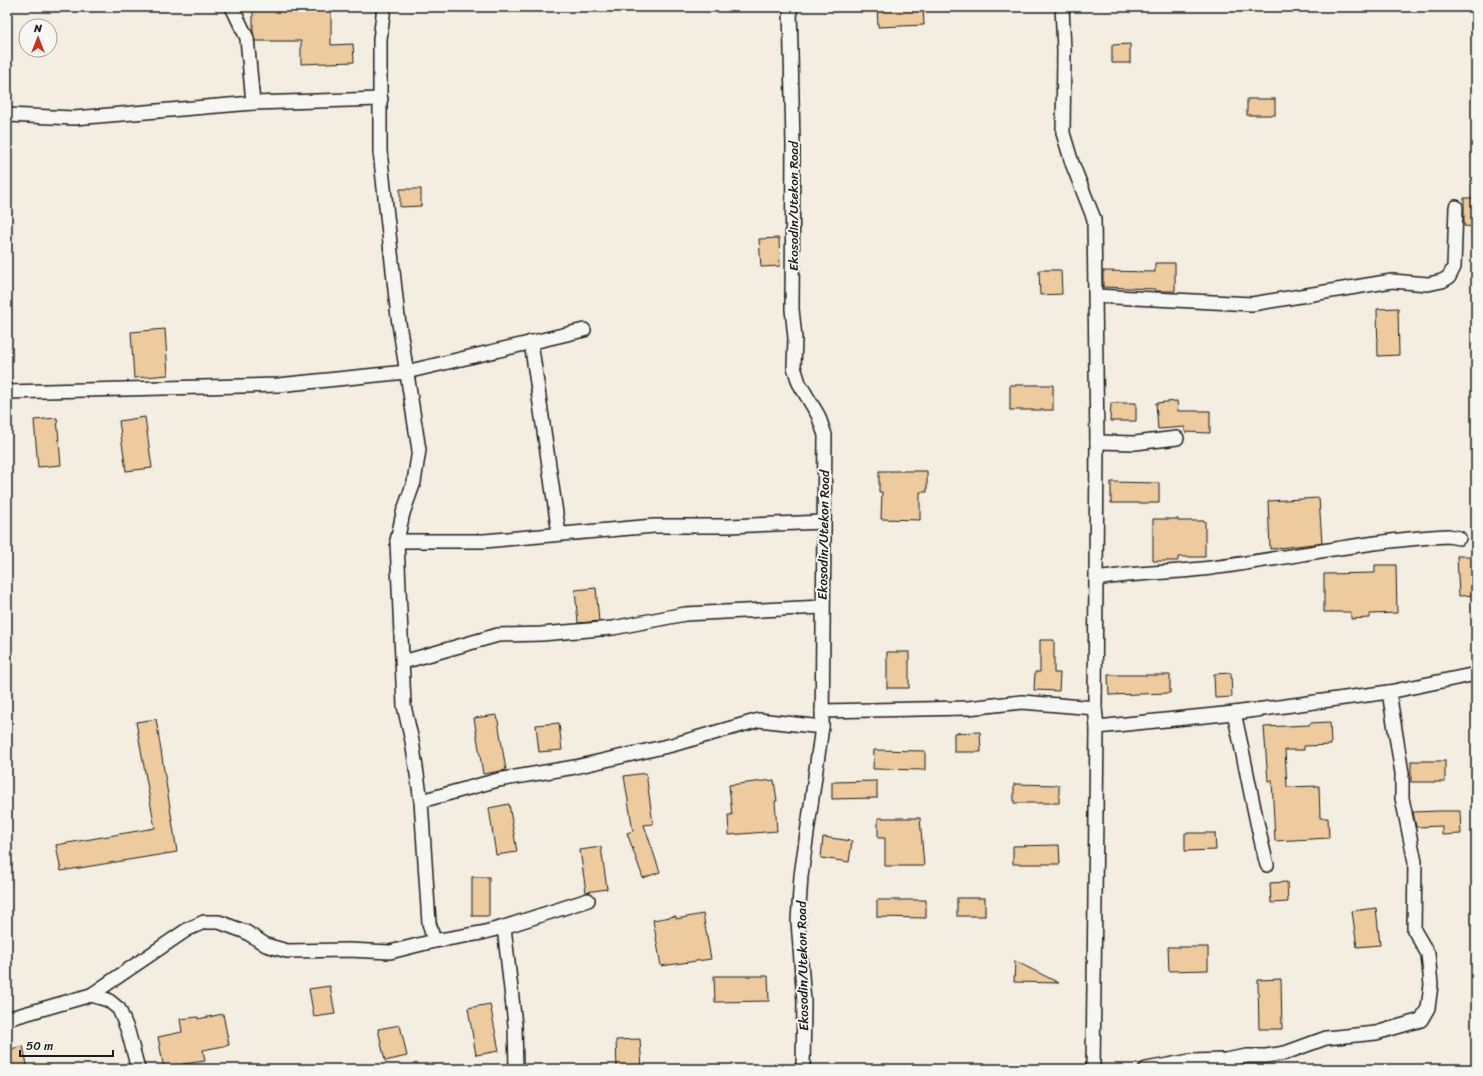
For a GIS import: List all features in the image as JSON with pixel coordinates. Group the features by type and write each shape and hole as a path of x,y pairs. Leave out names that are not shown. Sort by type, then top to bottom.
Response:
{"street":[{"path":"232,7 247,38 253,103"},
{"path":"384,7 380,39 380,151 398,317 419,450 414,482 403,513 397,541 404,706 412,741 421,801 429,923 434,941"},
{"name":"Ekosodin/Utekon Road","path":"790,7 793,144 792,309 795,338 794,367 799,383 818,415 825,435 822,607 822,727 801,876 798,921 804,1002 803,1069"},
{"path":"1062,7 1064,50 1063,133 1072,163 1094,219 1097,442 1095,708 1097,727 1093,1069"},
{"path":"7,115 74,118 253,103 381,99"},
{"path":"1096,296 1252,304 1392,282 1428,284 1442,282 1449,277 1454,267 1456,207"},
{"path":"7,392 278,385 406,372 584,330"},
{"path":"531,342 559,534"},
{"path":"1097,442 1135,443 1177,438"},
{"path":"397,541 484,541 654,526 729,526 824,522"},
{"path":"1097,579 1127,573 1210,568 1369,543 1448,536 1460,538"},
{"path":"403,662 498,635 540,634 613,628 685,614 822,607"},
{"path":"1097,727 1234,713 1389,692 1476,674"},
{"path":"1146,1069 1190,1061 1225,1060 1247,1056 1266,1056 1285,1053 1326,1038 1384,1031 1421,1020 1426,1015 1431,985 1428,954 1414,930 1415,862 1402,798 1402,773 1389,692"},
{"path":"822,711 968,708 1022,702 1095,708"},
{"path":"1234,713 1248,776 1257,827 1267,865"},
{"path":"421,801 498,780 575,767 672,745 758,720 822,727"},
{"path":"7,1019 91,995 188,929 204,922 219,922 246,932 266,945 287,951 349,950 390,952 434,941 481,933 504,927 588,900"},
{"path":"504,927 515,1025 516,1069"},
{"path":"91,995 108,1000 119,1009 128,1031 138,1069"},
{"path":"1190,1061 1202,1069"}],"building":[{"path":"253,7 331,7 331,45 353,44 354,62 301,64 301,41 255,41 253,33"},
{"path":"877,7 923,7 924,25 878,27"},
{"path":"1130,44 1130,63 1112,63 1112,45"},
{"path":"1247,99 1275,99 1275,115 1247,115"},
{"path":"400,189 421,189 421,206 400,207"},
{"path":"1464,198 1476,198 1476,227 1464,226"},
{"path":"779,238 780,266 761,267 759,239"},
{"path":"1155,263 1175,263 1175,291 1103,287 1103,271 1155,272"},
{"path":"1039,270 1061,270 1062,294 1040,295"},
{"path":"1398,308 1399,355 1378,356 1377,309"},
{"path":"165,329 168,375 134,378 131,332"},
{"path":"1010,385 1053,385 1053,410 1010,410"},
{"path":"1177,401 1178,411 1210,411 1210,433 1185,432 1185,427 1158,429 1156,403"},
{"path":"1111,403 1136,403 1136,421 1110,421"},
{"path":"145,417 152,468 126,471 119,421"},
{"path":"57,418 61,465 38,467 34,420"},
{"path":"879,471 927,471 927,492 920,492 920,520 881,519 882,492 879,492"},
{"path":"1111,482 1159,483 1159,503 1111,503"},
{"path":"1319,498 1322,543 1270,549 1268,501"},
{"path":"1153,519 1205,521 1205,557 1178,557 1178,561 1153,561"},
{"path":"1457,556 1476,556 1476,595 1459,596"},
{"path":"1375,565 1396,565 1397,613 1370,614 1370,618 1351,619 1351,612 1324,612 1324,574 1375,573"},
{"path":"596,588 599,621 578,623 575,590"},
{"path":"1040,640 1054,640 1054,673 1060,673 1059,691 1034,690 1035,672 1040,672"},
{"path":"887,652 909,652 909,688 887,688"},
{"path":"1231,673 1232,697 1215,698 1214,674"},
{"path":"1108,675 1170,675 1170,693 1109,695"},
{"path":"497,715 506,770 483,774 474,718"},
{"path":"156,719 177,852 61,871 56,845 155,828 136,722"},
{"path":"1330,722 1331,745 1304,746 1304,750 1285,750 1287,787 1319,786 1320,818 1328,818 1329,838 1275,841 1272,780 1268,781 1264,727 1310,725 1310,723"},
{"path":"559,723 562,750 539,752 536,725"},
{"path":"980,732 981,752 954,752 954,733"},
{"path":"874,750 925,751 925,770 873,769"},
{"path":"1411,761 1445,761 1445,782 1411,782"},
{"path":"646,773 653,824 644,825 660,872 643,878 627,833 633,831 624,776"},
{"path":"774,780 777,801 775,801 777,831 729,835 728,815 732,815 729,785"},
{"path":"877,781 877,798 832,799 832,782"},
{"path":"1014,784 1059,785 1059,803 1014,803"},
{"path":"509,804 517,852 496,855 489,808"},
{"path":"1460,811 1461,834 1442,835 1442,826 1416,827 1413,812"},
{"path":"878,818 920,818 924,866 885,866 885,838 878,838"},
{"path":"1185,833 1215,833 1216,850 1185,851"},
{"path":"823,837 852,841 849,862 821,858"},
{"path":"1059,845 1060,864 1013,864 1013,846"},
{"path":"601,847 607,889 586,892 580,850"},
{"path":"472,877 489,877 489,916 472,916"},
{"path":"1287,882 1288,902 1271,903 1270,883"},
{"path":"957,898 985,898 985,916 957,916"},
{"path":"877,900 926,900 926,918 877,917"},
{"path":"1376,908 1380,945 1357,947 1352,911"},
{"path":"703,914 711,959 661,966 653,920 676,916 676,919"},
{"path":"1168,947 1208,947 1208,970 1169,971"},
{"path":"1015,961 1059,983 1014,982"},
{"path":"714,976 768,976 769,1001 715,1002"},
{"path":"1281,979 1282,1029 1259,1029 1258,980"},
{"path":"330,986 335,1014 314,1017 309,989"},
{"path":"490,1004 499,1051 476,1055 468,1008"},
{"path":"223,1014 229,1045 203,1050 205,1061 183,1064 184,1067 164,1069 158,1037 182,1032 180,1019 198,1017 198,1019"},
{"path":"400,1025 407,1056 385,1061 378,1029"},
{"path":"640,1039 642,1069 617,1069 616,1040"},
{"path":"23,1046 28,1069 7,1069 7,1050"}]}
